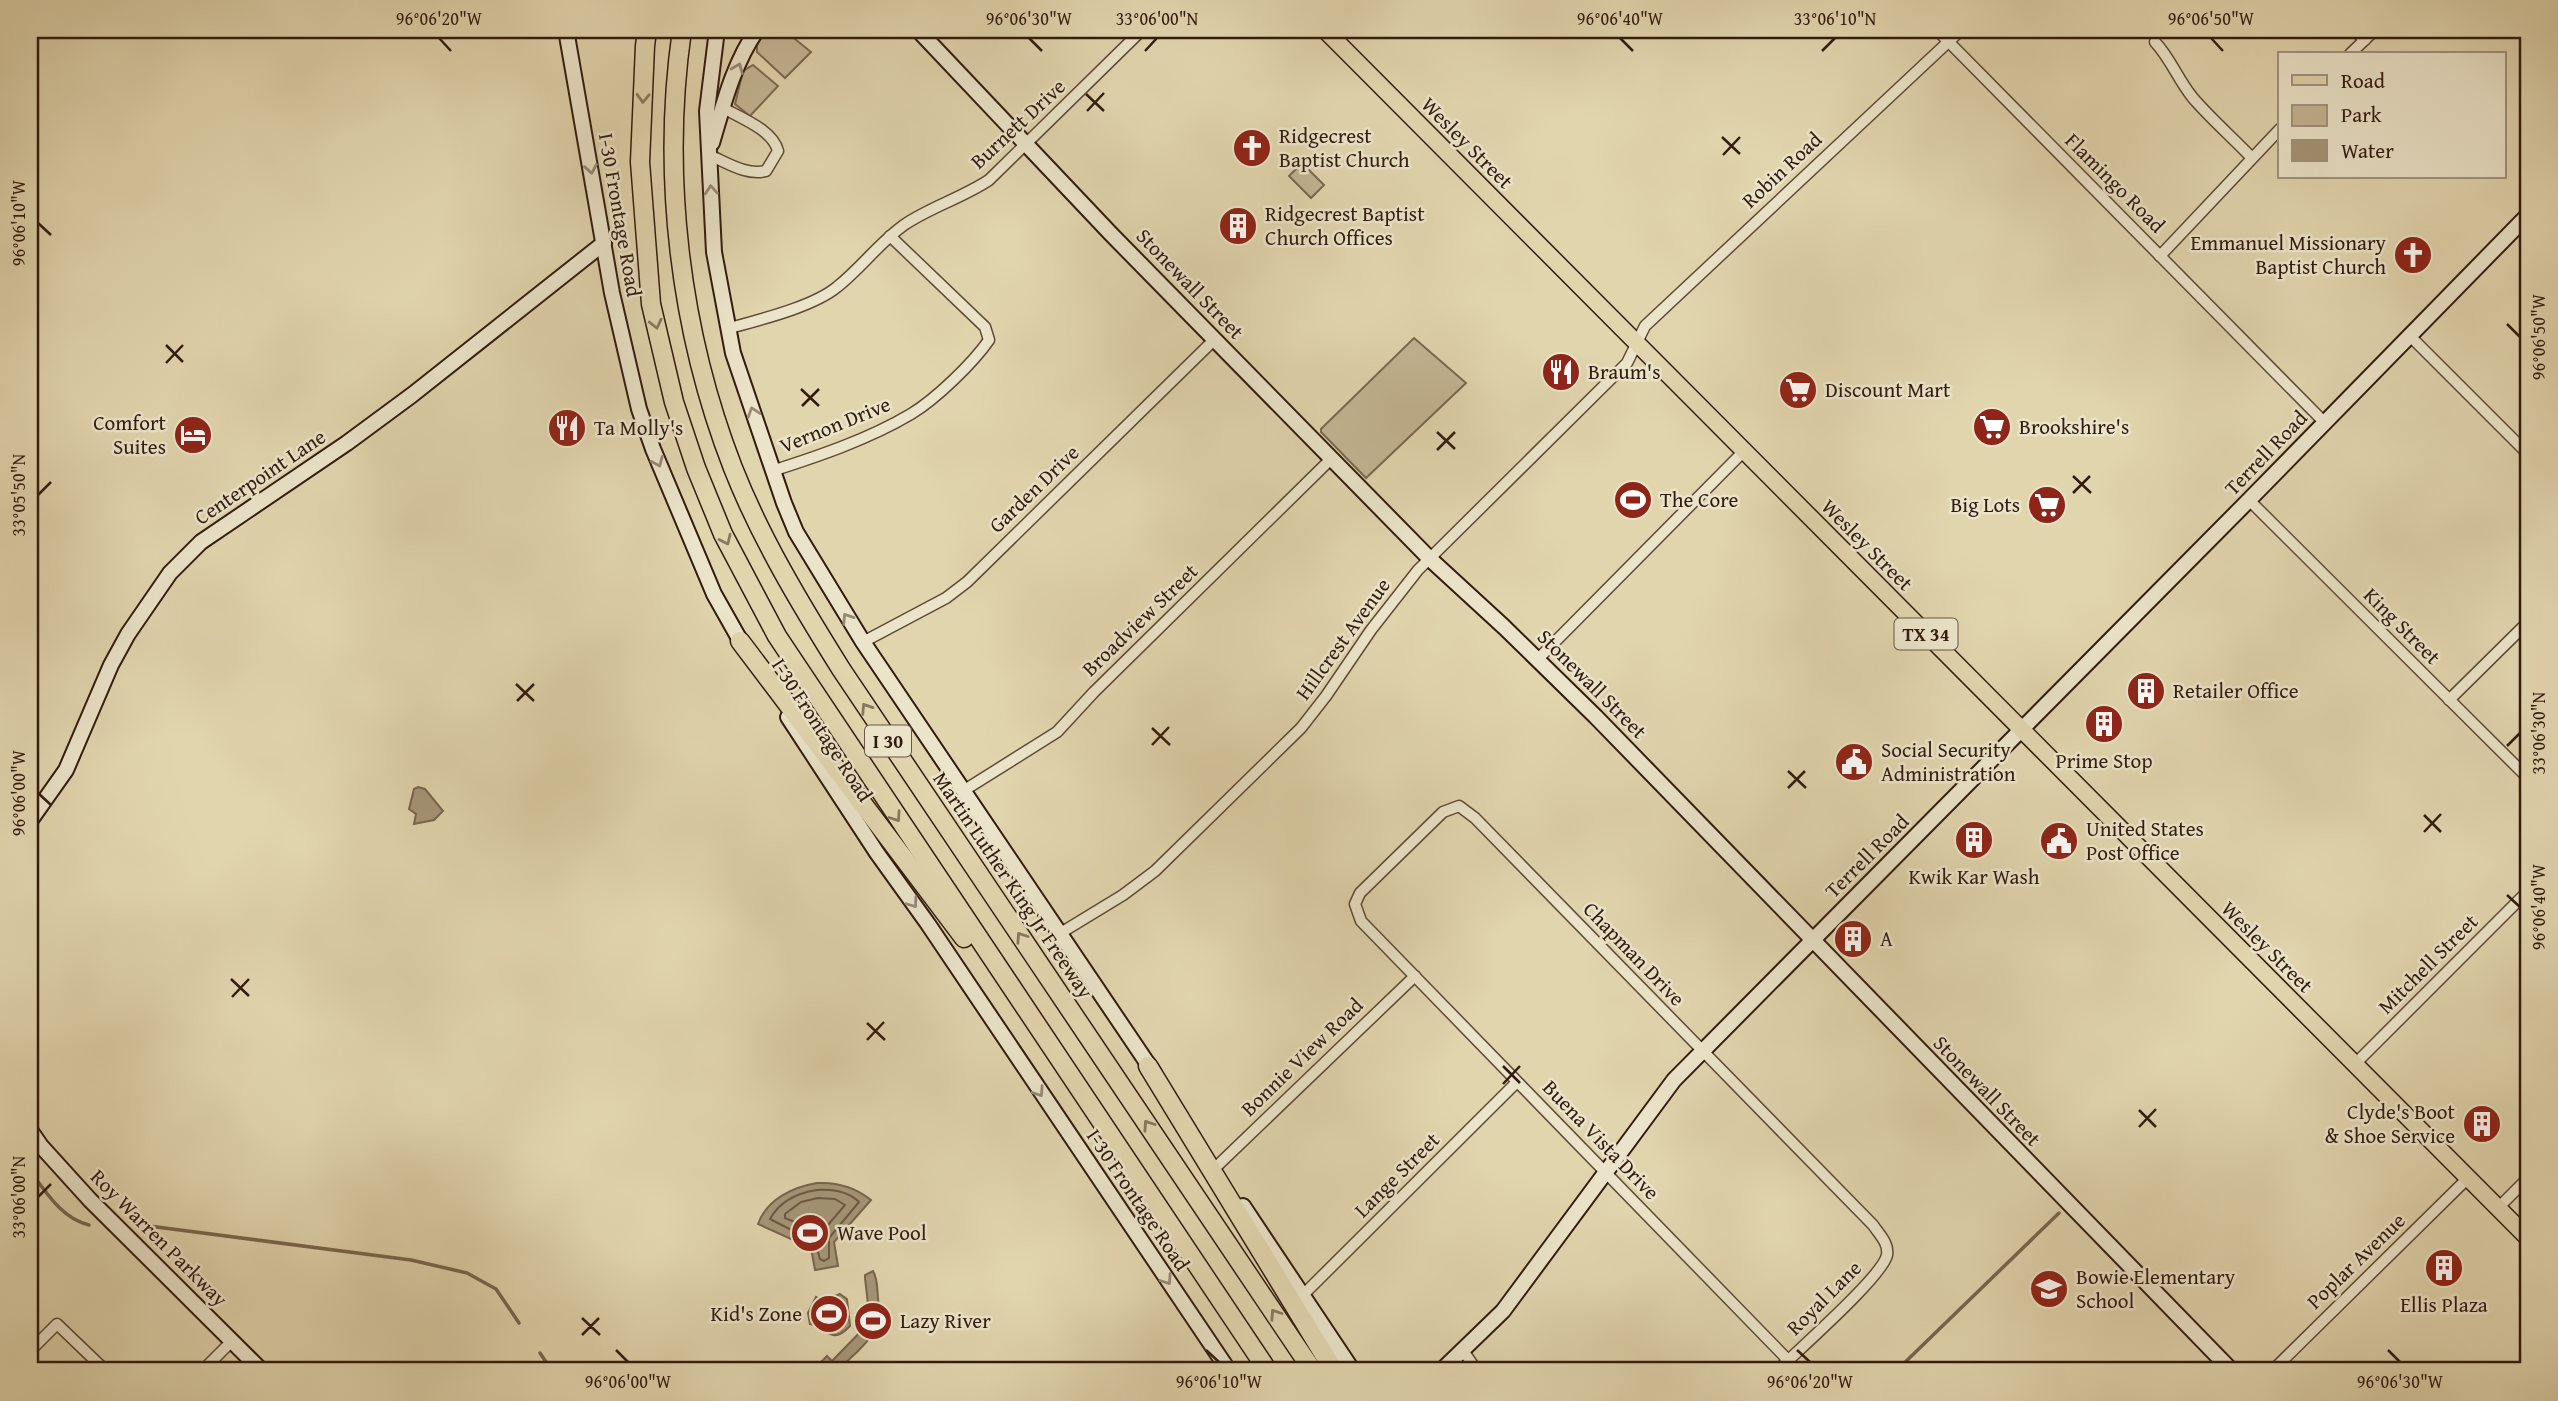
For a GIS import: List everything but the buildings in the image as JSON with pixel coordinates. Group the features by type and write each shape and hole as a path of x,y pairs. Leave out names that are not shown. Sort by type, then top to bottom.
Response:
{"highway":[{"name":"I 30","path":"648,30 640,162 651,304 674,402 718,523 777,636 1268,1371"},
{"name":"Martin Luther King Jr Freeway","path":"682,30 674,146 676,205 684,280 715,417 756,520 800,604 841,669 1312,1371"},
{"path":"740,642 1069,1074"},
{"path":"1148,1066 1334,1371"}],"main road":[{"name":"Wesley Street","path":"1325,30 2528,1238"}],"street":[{"name":"I-30 Frontage Road","path":"566,30 612,293 639,409 714,594 740,642 877,853 928,924 1228,1371"},
{"path":"717,30 707,111 714,252 727,329 772,471 796,532 863,642 1353,1371"},
{"path":"709,155 723,108 749,42 757,30"},
{"name":"Stonewall Street","path":"918,30 1331,459 1642,764 2232,1371"},
{"name":"Burnett Drive","path":"727,329 820,298 835,289 906,223 974,190 1002,170 1142,30"},
{"name":"Flamingo Road","path":"1937,30 2325,423"},
{"name":"Robin Road","path":"1636,343 1645,326 1961,30"},
{"path":"2354,30 2365,40"},
{"path":"2352,52 2375,30"},
{"path":"2155,42 2194,99 2252,158"},
{"path":"709,155 748,172 758,173 766,171 778,151 776,142 762,131 723,108"},
{"path":"2160,256 2278,131"},
{"name":"Terrell Road","path":"1441,1371 1503,1311 1674,1080 2528,215"},
{"name":"Vernon Drive","path":"772,471 873,433 914,413 975,361 989,340 985,327 890,236"},
{"name":"Centerpoint Lane","path":"30,821 66,770 111,665 128,634 170,573 201,542 347,443 412,395 604,243"},
{"path":"2410,336 2528,454"},
{"name":"Garden Drive","path":"863,642 946,598 967,582 1214,339"},
{"name":"Hillcrest Avenue","path":"1059,934 1124,895 1155,871 1301,728 1407,583 1627,363 1636,343"},
{"path":"1537,660 1744,451"},
{"name":"Broadview Street","path":"963,791 1057,732 1094,692 1331,459"},
{"name":"King Street","path":"2249,500 2528,778"},
{"path":"2449,700 2528,622"},
{"name":"Chapman Drive","path":"1358,915 1355,904 1360,893 1443,812 1459,806 1475,818 1873,1225 1886,1245"},
{"name":"Mitchell Street","path":"2355,1064 2528,891"},
{"name":"Buena Vista Drive","path":"1358,915 1788,1360"},
{"name":"Bonnie View Road","path":"1216,1167 1415,976"},
{"name":"Lange Street","path":"1303,1295 1517,1082"},
{"name":"Roy Warren Parkway","path":"30,1130 90,1200 262,1371"},
{"name":"Poplar Avenue","path":"2272,1371 2468,1178"},
{"path":"2498,1208 2528,1178"},
{"name":"Royal Lane","path":"1777,1371 1871,1279 1884,1262 1886,1245"},
{"path":"30,1351 57,1324 106,1371"},
{"path":"202,1371 232,1341"},
{"path":"1462,1349 1477,1371"}],"green space":[{"path":"765,30 784,30 811,52 785,78 757,52 757,45"},
{"path":"753,65 778,86 750,116 735,104 743,71"},
{"path":"1302,163 1324,185 1311,198 1289,176"},
{"path":"1414,338 1466,383 1366,478 1321,429"}],"water":[{"path":"414,789 425,789 443,811 434,820 414,824 416,814 409,809"},
{"name":"Wave Pool","path":"817,1183 846,1186 871,1200 834,1242 838,1266 815,1270 811,1248 758,1224 774,1201 799,1188"},
{"name":"Lazy River","path":"873,1271 877,1284 878,1311 873,1332 837,1371 820,1371 825,1366 821,1362 827,1356 832,1361 868,1324 865,1275"},
{"name":"Kid's Zone","path":"840,1294 847,1299 850,1326 838,1335 833,1335 810,1324 808,1313 816,1297 823,1301"}],"waterway":[{"path":"30,1171 63,1211 89,1225"},
{"path":"1896,1371 2059,1213"},
{"path":"149,1226 411,1260 467,1273 496,1289 519,1323"},
{"path":"540,1353 552,1371"}],"place":[{"name":"Ridgecrest Baptist Church","path":"1252,148"},
{"name":"Ridgecrest Baptist Church Offices","path":"1238,226"},
{"name":"Emmanuel Missionary Baptist Church","path":"2413,255"},
{"name":"Braum's","path":"1561,372"},
{"name":"Discount Mart","path":"1798,390"},
{"name":"Brookshire's","path":"1992,427"},
{"name":"Ta Molly's","path":"567,428"},
{"name":"Comfort Suites","path":"193,435"},
{"name":"The Core","path":"1633,500"},
{"name":"Big Lots","path":"2047,505"},
{"name":"Retailer Office","path":"2146,691"},
{"name":"Prime Stop","path":"2104,724"},
{"name":"Social Security Administration","path":"1854,762"},
{"name":"Kwik Kar Wash","path":"1974,840"},
{"name":"United States Post Office","path":"2059,841"},
{"name":"A","path":"1853,939"},
{"name":"Clyde's Boot & Shoe Service","path":"2482,1124"},
{"name":"Wave Pool","path":"810,1233"},
{"name":"Ellis Plaza","path":"2444,1268"},
{"name":"Bowie Elementary School","path":"2049,1289"},
{"name":"Kid's Zone","path":"829,1314"},
{"name":"Lazy River","path":"873,1321"}]}
